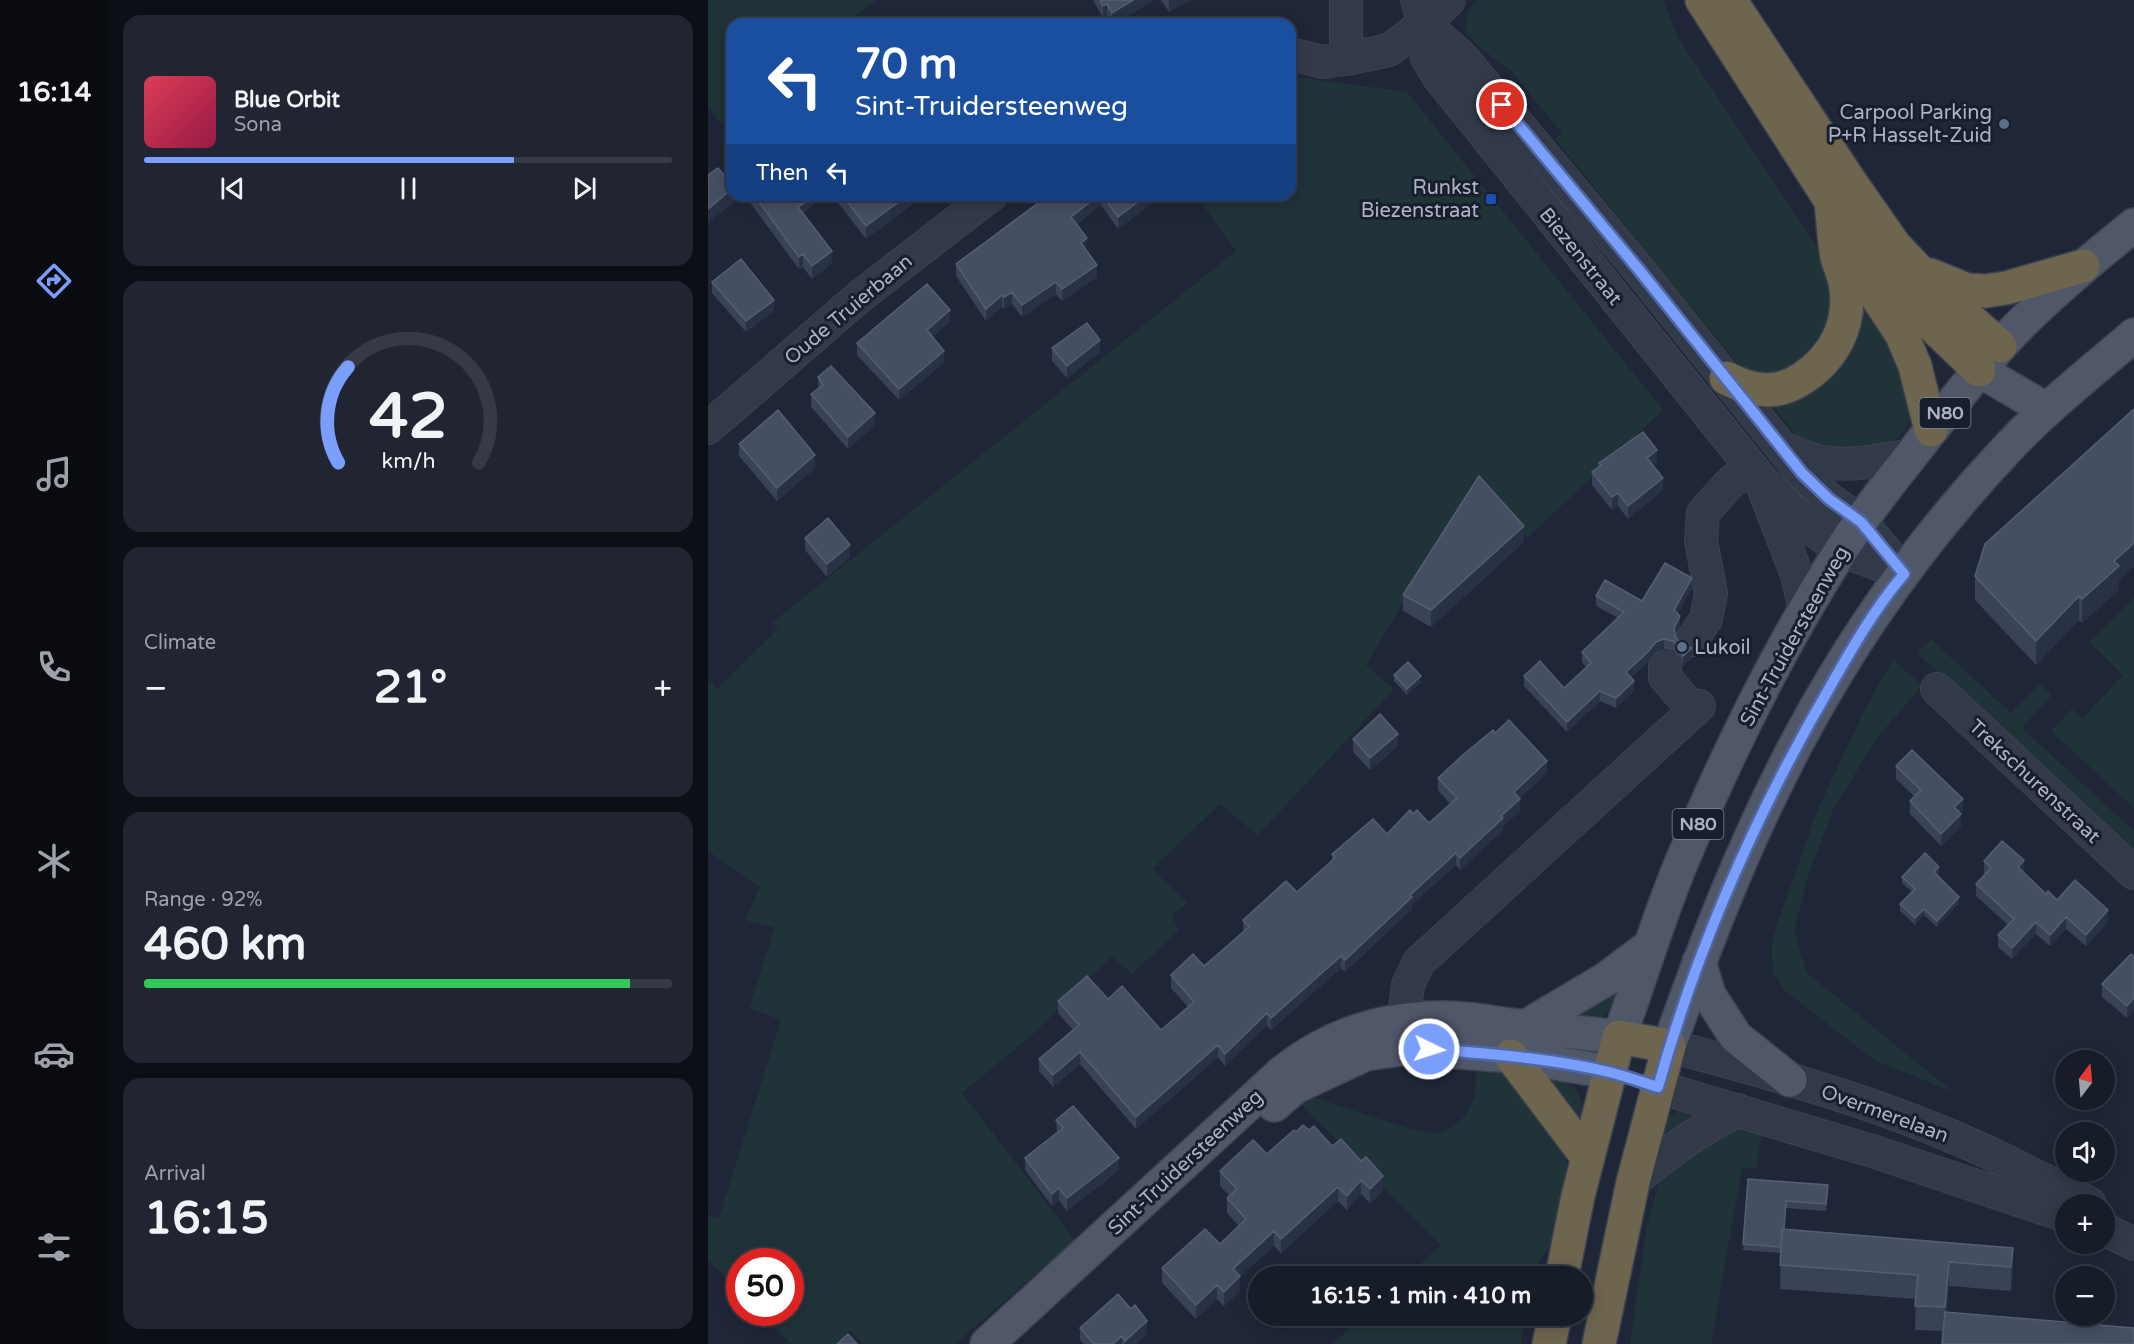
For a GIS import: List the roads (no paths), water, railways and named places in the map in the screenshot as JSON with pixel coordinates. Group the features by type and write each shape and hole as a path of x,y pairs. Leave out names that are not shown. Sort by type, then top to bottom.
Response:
{"highway":[{"path":"1702,0 1831,201 1881,272 1911,305 1979,370"},
{"path":"1730,0 1895,246 1940,293 2000,346"},
{"path":"1726,378 1746,388 1763,391 1781,389 1795,384 1813,372 1833,350 1843,322 1846,288 1837,256 1831,201"},
{"path":"1831,201 1861,272 1902,335 1916,366 1922,443"},
{"path":"1915,267 1942,281 1967,290 1985,291 2006,288 2083,266"},
{"name":"Sint-Truidersteenweg","path":"1658,1087 1610,1072 1619,1037 1670,1046"},
{"name":"N80","path":"1599,1344 1633,1182 1670,1046"},
{"path":"1511,1056 1588,1158"},
{"name":"N80","path":"1564,1266 1578,1196 1610,1072"},
{"path":"1549,1344 1553,1326"}],"main road":[{"name":"Sint-Truidersteenweg","path":"1003,1344 1294,1088 1446,1018 1619,1037 1650,946 1709,798 1753,705 1841,550 1922,443 2000,346 2030,314 2083,266 2134,225"},
{"name":"Sint-Truidersteenweg","path":"2059,290 2087,283 2134,250"},
{"name":"N80","path":"1670,1046 1699,962 1761,817 1800,737 1862,632 1904,574 1975,484 2047,410 2134,335"},
{"path":"2000,346 2047,410"},
{"path":"1979,370 2047,410"},
{"path":"1527,1026 1606,979 1650,946"},
{"path":"1699,962 1709,995 1736,1037 1790,1080"},
{"name":"Sint-Truidersteenweg","path":"987,1344 1283,1072 1303,1056 1328,1042 1361,1028 1407,1034 1511,1056 1610,1072"}],"street":[{"path":"1346,0 1347,59"},
{"path":"1296,55 1323,62 1389,50 1420,12 1449,0"},
{"name":"Biezenstraat","path":"1420,12 1462,57 1640,271 1802,473 1829,499 1861,522 1904,574"},
{"name":"Biezenstraat","path":"1420,12 1427,58 1438,76 1755,472 1806,525 1841,550 1904,574"},
{"name":"Oude Truierbaan","path":"708,428 859,297 983,201"},
{"path":"1780,446 1819,462 1842,464 1862,463 1922,443"},
{"path":"1692,640 1706,619 1711,593 1701,541 1703,513 1728,485 1755,472"},
{"name":"Biezenstraat","path":"1755,472 1797,575 1805,610"},
{"path":"1407,1034 1405,1008 1408,985 1419,962 1696,708 1665,677 1665,667"},
{"name":"Trekschurenstraat","path":"1937,689 2134,873"},
{"name":"Overmerelaan","path":"1670,1046 1790,1080 1876,1108 1999,1157 2071,1194"},
{"name":"Overmerelaan","path":"1658,1087 1872,1151 2055,1212"},
{"path":"1633,1182 1665,1154 1738,1110"}],"place":[{"name":"Carpool Parking P+R Hasselt-Zuid","path":"2004,124"},
{"name":"Runkst Biezenstraat","path":"1491,199"},
{"name":"Lukoil","path":"1682,647"}]}
